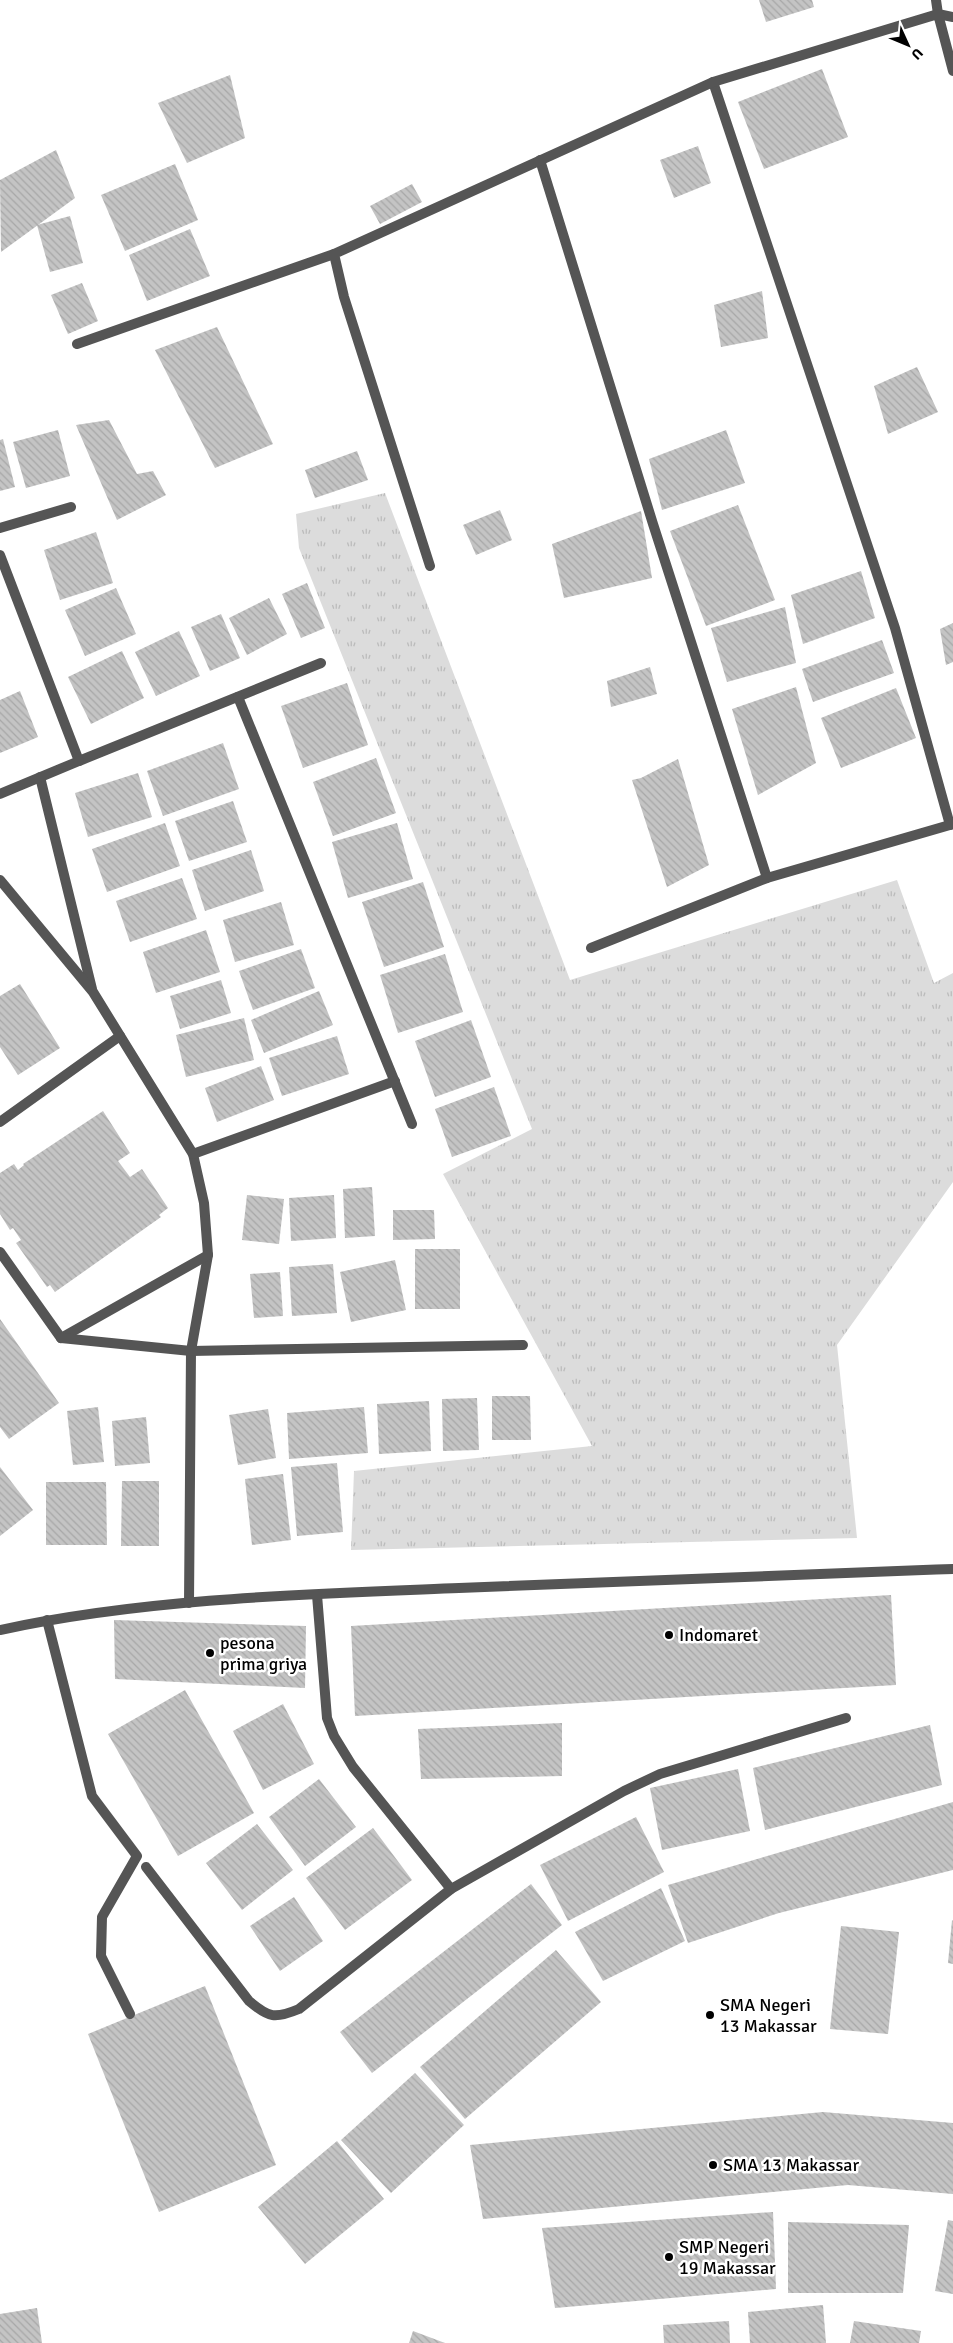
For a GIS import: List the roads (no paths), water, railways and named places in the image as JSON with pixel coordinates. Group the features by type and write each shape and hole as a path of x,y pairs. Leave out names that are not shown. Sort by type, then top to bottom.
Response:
{"street":[{"path":"936,0 953,70"},
{"path":"78,344 334,254 713,82 938,14 953,17"},
{"path":"591,948 767,878 951,825 895,628 713,82"},
{"path":"540,160 653,524 767,878"},
{"path":"334,254 344,297 430,566"},
{"path":"0,528 71,507"},
{"path":"0,555 79,761"},
{"path":"0,794 321,663"},
{"path":"238,697 412,1124"},
{"path":"40,777 93,992"},
{"path":"0,880 93,992 193,1154 204,1203 208,1255 191,1351 189,1603"},
{"path":"0,1122 120,1036"},
{"path":"193,1154 395,1081"},
{"path":"0,1252 61,1338 191,1351 523,1346"},
{"path":"61,1338 208,1255"},
{"path":"0,1630 46,1620 189,1603 318,1595 953,1569"},
{"path":"318,1595 327,1718 334,1736 353,1767 451,1889"},
{"path":"46,1620 92,1796 137,1856 102,1917 101,1956 130,2014"},
{"path":"146,1867 249,2001 263,2013 276,2016 299,2009 451,1889 624,1791 660,1774 846,1718"}],"place":[{"name":"Indomaret","path":"669,1635"},
{"name":"pesona prima griya","path":"210,1653"},
{"name":"SMA Negeri 13 Makassar","path":"710,2015"},
{"name":"SMA 13 Makassar","path":"713,2165"},
{"name":"SMP Negeri 19 Makassar","path":"669,2257"}]}
